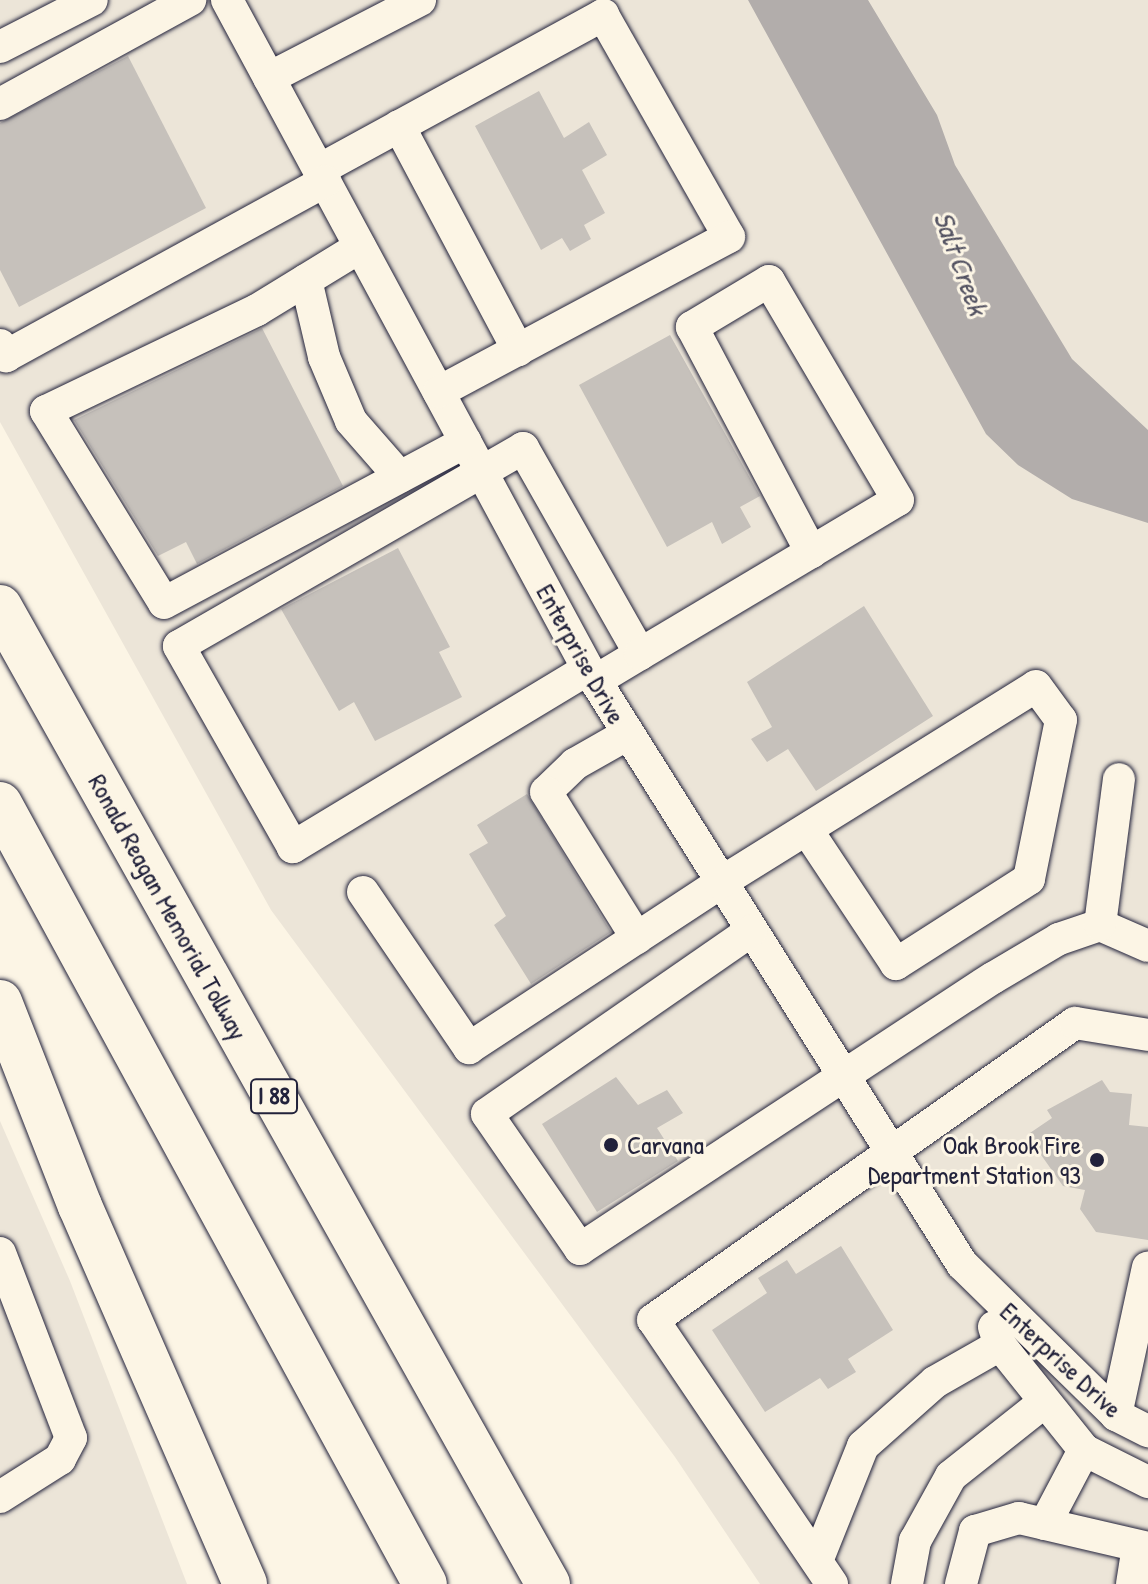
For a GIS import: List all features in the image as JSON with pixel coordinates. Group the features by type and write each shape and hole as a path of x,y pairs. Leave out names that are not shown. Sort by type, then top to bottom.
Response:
{"highway":[{"name":"Ronald Reagan Memorial Tollway","path":"0,607 548,1584"},
{"path":"0,804 425,1584"},
{"path":"0,864 76,940"},
{"path":"0,1002 80,1206 245,1584"}],"street":[{"path":"0,47 92,0"},
{"path":"0,104 190,0"},
{"name":"Enterprise Drive","path":"227,0 591,675 893,1156 977,1283 1116,1415 1148,1431"},
{"path":"269,78 420,0"},
{"path":"0,345 6,356 322,176 399,126 603,15 729,237 439,392"},
{"path":"399,126 518,350"},
{"path":"360,247 257,310 46,411 164,603 466,442"},
{"path":"306,280 324,357 351,421 400,477"},
{"path":"640,654 523,448 179,646 293,847 591,675 640,654 811,552 898,500 769,281 692,327 811,552"},
{"path":"363,892 469,1048 720,883 1036,686 1061,720 1029,879 896,964 807,830"},
{"path":"626,735 575,764 546,792 637,938"},
{"path":"1100,925 1119,779"},
{"path":"751,931 487,1114 580,1249 842,1074 1059,939 1100,925 1148,946"},
{"path":"824,1572 653,1320 893,1156 1075,1023 1148,1035"},
{"path":"0,1253 71,1438 60,1459 0,1497"},
{"path":"1116,1415 1148,1267"},
{"name":"Enterprise Drive","path":"977,1283 1000,1345 1043,1403 1084,1450 1148,1482"},
{"path":"824,1572 863,1446 935,1382 1000,1345"},
{"path":"907,1584 915,1541 951,1476 1043,1403"},
{"path":"1045,1524 1084,1450"},
{"path":"961,1584 975,1531 1019,1518 1143,1547 1132,1584"}],"shaded area":[{"path":"0,0 1148,0 1148,1584 760,1584 675,1457 271,910 0,422"},
{"path":"0,1121 70,1281 187,1584 0,1584"}],"water":[{"name":"Salt Creek","path":"748,0 868,0 937,115 955,165 1072,359 1148,430 1148,523 1072,499 1018,465 986,434"}],"building":[{"path":"128,56 206,208 19,307 0,270 0,123"},
{"path":"539,91 564,138 589,122 607,155 582,170 605,213 584,225 591,239 570,251 562,238 541,250 475,126"},
{"path":"262,328 343,486 197,564 186,542 158,556 74,420"},
{"path":"670,335 760,496 740,507 751,527 722,544 712,522 667,547 579,385"},
{"path":"398,548 450,647 439,652 462,697 375,741 354,702 339,711 281,609"},
{"path":"864,606 933,716 816,791 788,749 767,762 751,739 772,727 747,682"},
{"path":"527,794 611,932 531,984 494,925 506,916 469,854 488,843 477,825"},
{"name":"Carvana","path":"616,1077 638,1105 667,1090 683,1113 657,1128 678,1161 597,1212 542,1124"},
{"name":"Oak Brook Fire Department Station 93","path":"1102,1080 1110,1092 1132,1094 1129,1125 1148,1127 1148,1240 1096,1232 1080,1209 1085,1190 1063,1186 1027,1135 1052,1118 1047,1110"},
{"path":"841,1246 893,1330 848,1359 856,1372 828,1389 820,1378 765,1412 712,1330 767,1293 758,1278 787,1260 796,1274"}],"place":[{"name":"Carvana","path":"611,1145"},
{"name":"Oak Brook Fire Department Station 93","path":"1097,1160"}]}
